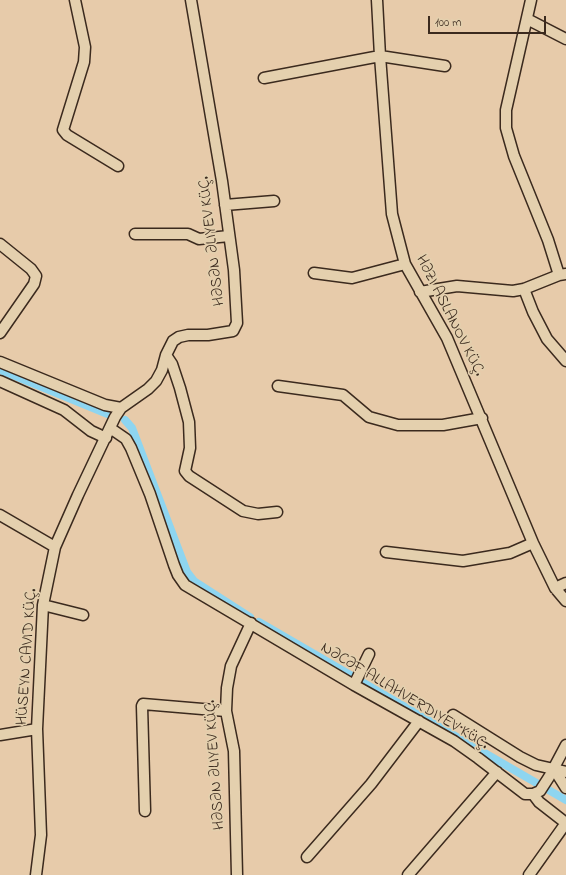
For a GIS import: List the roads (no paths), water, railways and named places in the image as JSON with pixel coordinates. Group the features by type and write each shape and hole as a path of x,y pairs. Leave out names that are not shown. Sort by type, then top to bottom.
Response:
{"street":[{"path":"75,0 85,47 84,62 63,130 67,135 118,166"},
{"name":"HƏSƏN ƏLIYEV KÜÇ.","path":"121,408 148,389 156,381 162,370 166,355 174,341 179,337 233,331 237,323 225,205 191,0"},
{"name":"HƏZI ASLANOV KÜÇ.","path":"377,0 392,214 405,264 447,338 534,543 555,588 566,601"},
{"path":"420,292 457,286 504,291 524,289 563,275 514,156 506,128 506,110 530,0"},
{"path":"527,19 566,39"},
{"path":"264,78 380,56 445,66"},
{"path":"225,205 274,201"},
{"path":"135,234 188,234 199,239 229,236"},
{"path":"0,244 31,269 36,276 34,284 0,333"},
{"path":"314,273 352,278 405,264"},
{"path":"524,289 533,312 547,339 566,361"},
{"path":"166,355 172,364 189,422 190,448 185,471 189,476 243,511 258,514 278,512"},
{"path":"0,362 105,405 121,408"},
{"path":"0,381 64,410 97,435 106,438"},
{"path":"278,386 343,395 369,417 398,425 443,425 482,418"},
{"name":"HÜSEYN CAVID KÜÇ.","path":"36,875 40,835 37,729 43,605 55,547 78,495 121,408"},
{"path":"110,428 126,439 131,448 150,494 178,575 185,584 250,623"},
{"path":"0,515 55,547"},
{"path":"386,552 463,561 510,553 534,543"},
{"path":"555,588 566,583"},
{"path":"43,605 83,615"},
{"name":"HƏSƏN ƏLIYEV KÜÇ.","path":"237,875 234,751 226,711 227,688 231,666 250,623"},
{"name":"NƏCƏF ALLAHVERDIYEV KÜÇ.","path":"250,623 454,742 525,794 536,792"},
{"path":"354,685 369,654"},
{"path":"145,811 143,704 226,711"},
{"path":"453,715 520,757 536,765 566,772"},
{"path":"307,857 371,784 419,722"},
{"path":"0,735 37,729"},
{"path":"529,875 566,823 539,802 536,792 546,782 566,745"},
{"path":"554,769 566,788"},
{"path":"408,875 496,772"}],"waterway":[{"path":"0,370 110,415"},
{"path":"125,420 132,428 187,572 194,581 250,617"},
{"path":"259,622 352,676"},
{"path":"362,682 566,800"}]}
